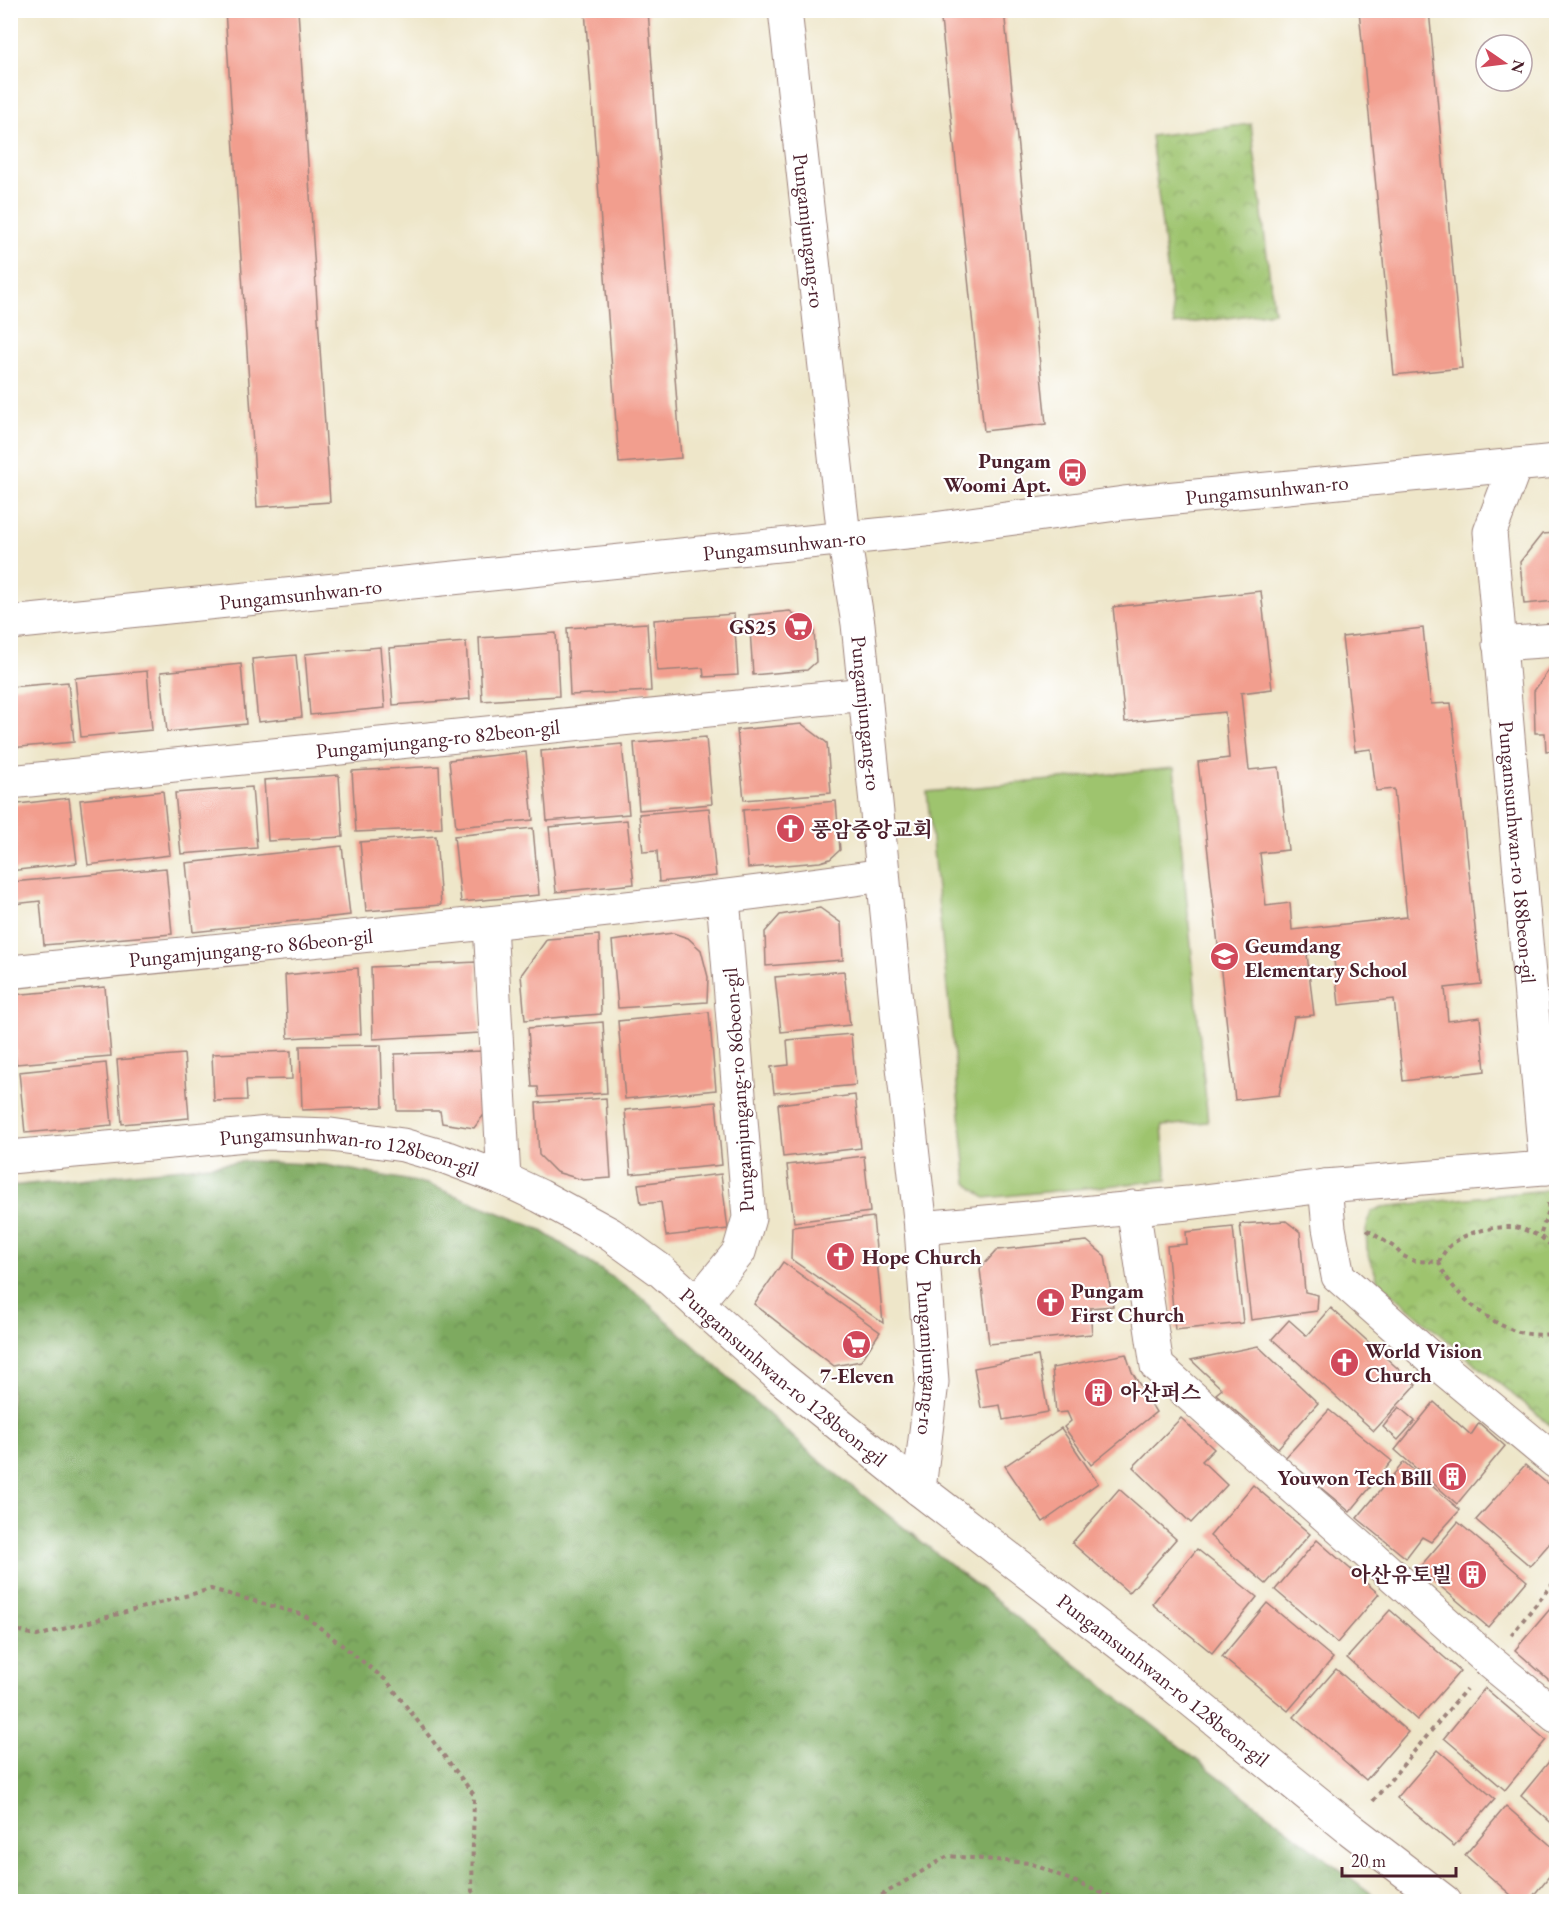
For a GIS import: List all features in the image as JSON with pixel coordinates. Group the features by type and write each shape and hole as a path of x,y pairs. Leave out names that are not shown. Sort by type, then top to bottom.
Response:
{"street":[{"name":"Pungamjungang-ro","path":"785,10 844,537 858,624 921,1228 932,1382 919,1489"},
{"name":"Pungamsunhwan-ro","path":"10,623 926,530 1124,503 1557,461"},
{"name":"Pungamsunhwan-ro 188beon-gil","path":"1515,466 1490,532 1550,1179"},
{"path":"1499,644 1557,640"},
{"name":"Pungamjungang-ro 82beon-gil","path":"10,782 865,694"},
{"name":"Pungamjungang-ro 86beon-gil","path":"10,972 490,924 723,897 883,875"},
{"name":"Pungamjungang-ro 86beon-gil","path":"697,1303 739,1252 749,1218 723,897"},
{"path":"490,924 504,1179"},
{"name":"Pungamsunhwan-ro 128beon-gil","path":"10,1156 268,1133 331,1135 403,1145 448,1158 504,1179 610,1234 660,1270 780,1377 919,1489 1148,1665 1350,1829 1445,1902"},
{"path":"921,1228 1188,1203 1325,1186 1550,1179"},
{"path":"1325,1186 1329,1228 1338,1276 1433,1360 1557,1462"},
{"path":"1134,1207 1157,1366 1489,1661 1557,1716"}],"path":[{"path":"1540,1236 1549,1210 1550,1179"},
{"path":"1557,1250 1540,1236 1514,1227 1468,1234 1449,1245 1442,1253 1439,1262 1442,1271 1457,1291 1483,1313 1510,1330 1545,1336 1557,1334"},
{"path":"1329,1228 1366,1230 1414,1261 1439,1262"},
{"path":"1350,1829 1557,1580"},
{"path":"10,1628 37,1636 211,1589 304,1615 387,1681 474,1795 472,1892 482,1902"},
{"path":"876,1902 877,1898 948,1856 1030,1863 1123,1902"}],"green space":[{"path":"1251,124 1274,312 1174,325 1151,136"},
{"path":"1174,768 1208,1122 1162,1126 1167,1180 985,1198 967,1183 927,792"},
{"path":"248,1161 326,1165 427,1184 539,1229 639,1295 816,1458 1188,1753 1381,1901 11,1901 11,1186"},
{"path":"1556,1189 1556,1430 1378,1281 1367,1249 1366,1230 1371,1212 1382,1207"}],"building":[{"path":"225,10 298,10 330,502 257,507"},
{"path":"585,10 648,10 681,458 619,463"},
{"path":"940,10 1004,10 1046,424 984,431"},
{"path":"1359,10 1429,10 1462,368 1394,375"},
{"path":"1556,533 1556,601 1524,604 1520,562 1542,534"},
{"path":"1261,591 1272,689 1241,693 1249,770 1279,767 1288,850 1260,853 1266,906 1290,903 1292,930 1407,917 1394,789 1376,791 1371,749 1355,751 1342,637 1423,628 1431,704 1451,703 1481,984 1445,988 1448,1021 1480,1017 1485,1071 1403,1081 1394,999 1339,1005 1333,951 1307,954 1314,1015 1294,1017 1279,1095 1235,1100 1198,762 1229,758 1225,712 1125,722 1113,607"},
{"path":"790,611 814,630 816,662 807,670 753,675 749,615"},
{"path":"734,614 738,675 704,677 703,668 657,671 654,620"},
{"path":"647,623 651,691 570,695 567,628"},
{"path":"556,633 559,696 482,701 479,638"},
{"path":"466,642 470,699 393,705 389,648"},
{"path":"380,647 385,708 310,715 305,654"},
{"path":"296,655 302,717 258,722 252,659"},
{"path":"1556,660 1556,750 1546,751 1545,733 1535,733 1534,691"},
{"path":"241,664 246,724 167,732 161,672"},
{"path":"147,671 152,730 81,737 75,678"},
{"path":"68,682 74,742 10,748 10,687"},
{"path":"802,724 827,743 831,793 744,800 737,730"},
{"path":"706,737 712,804 639,810 634,743"},
{"path":"622,744 629,814 547,821 541,751"},
{"path":"526,752 533,820 456,827 449,760"},
{"path":"1552,754 1556,754 1556,791 1555,791"},
{"path":"439,766 442,828 356,832 352,771"},
{"path":"339,775 343,837 268,841 264,780"},
{"path":"252,787 257,848 181,854 175,793"},
{"path":"163,791 170,855 88,865 80,800"},
{"path":"69,798 77,863 10,871 10,805"},
{"path":"836,801 840,850 830,859 820,862 748,868 743,810"},
{"path":"709,808 716,876 659,882 657,851 643,852 639,814"},
{"path":"627,820 634,884 556,892 549,827"},
{"path":"533,828 539,895 461,902 454,836"},
{"path":"436,836 441,905 366,911 360,842"},
{"path":"342,846 350,915 193,932 186,863"},
{"path":"166,868 172,934 44,945 40,901 14,904 12,882"},
{"path":"820,908 841,923 843,960 766,966 765,932 780,915"},
{"path":"673,933 688,938 701,950 708,977 707,1002 618,1008 612,941"},
{"path":"599,935 601,1014 525,1020 521,975 547,939"},
{"path":"477,962 480,1033 373,1039 371,967"},
{"path":"358,968 361,1034 288,1038 285,975"},
{"path":"844,971 850,1025 781,1032 775,977"},
{"path":"105,987 111,1056 16,1064 11,995"},
{"path":"709,1012 716,1090 625,1099 618,1021"},
{"path":"603,1022 607,1093 539,1097 538,1087 532,1087 528,1028"},
{"path":"851,1034 856,1085 774,1093 771,1067 789,1065 787,1040"},
{"path":"381,1045 383,1107 302,1110 300,1046"},
{"path":"291,1051 292,1079 246,1080 247,1100 214,1101 212,1054"},
{"path":"483,1051 486,1112 474,1128 442,1123 440,1111 397,1111 395,1054"},
{"path":"184,1054 189,1118 122,1124 117,1060"},
{"path":"106,1063 112,1125 25,1133 19,1072"},
{"path":"855,1095 861,1148 783,1157 778,1104"},
{"path":"606,1098 611,1178 583,1180 556,1172 539,1155 536,1103"},
{"path":"716,1102 722,1165 631,1174 625,1110"},
{"path":"864,1156 870,1212 794,1222 787,1165"},
{"path":"721,1174 728,1229 666,1236 661,1202 641,1204 638,1184"},
{"path":"873,1217 883,1323 791,1259 792,1227"},
{"path":"1286,1221 1300,1232 1305,1292 1318,1295 1317,1311 1251,1320 1240,1224"},
{"path":"1233,1227 1243,1323 1175,1330 1167,1246 1187,1244 1186,1232"},
{"name":"Pungam First Church","path":"1087,1241 1105,1256 1113,1306 1090,1308 1092,1334 989,1344 980,1269 997,1250"},
{"path":"783,1262 880,1332 861,1361 834,1366 754,1304"},
{"name":"World Vision Church","path":"1331,1308 1416,1385 1374,1431 1272,1339 1289,1320 1307,1336"},
{"path":"1258,1346 1318,1403 1278,1448 1216,1394 1222,1389 1191,1360"},
{"name":"아산퍼스","path":"1126,1354 1132,1372 1156,1412 1091,1465 1064,1427 1071,1421 1067,1412 1056,1413 1052,1368"},
{"path":"1038,1356 1048,1412 1003,1420 1000,1405 981,1408 974,1368"},
{"name":"Youwon Tech Bill","path":"1434,1402 1471,1435 1479,1423 1505,1446 1457,1504 1395,1450"},
{"path":"1399,1407 1415,1421 1398,1440 1383,1427"},
{"path":"1329,1410 1392,1461 1350,1512 1285,1458"},
{"path":"1181,1418 1214,1449 1202,1461 1227,1485 1191,1523 1133,1467"},
{"path":"1061,1428 1098,1483 1043,1522 1005,1466"},
{"path":"1404,1462 1460,1510 1431,1542 1422,1537 1406,1558 1357,1518"},
{"path":"1525,1465 1556,1491 1556,1536 1530,1566 1476,1520"},
{"path":"1253,1485 1310,1534 1266,1584 1210,1536"},
{"path":"1119,1489 1176,1539 1129,1593 1072,1543"},
{"name":"아산유토빌","path":"1458,1522 1527,1581 1488,1627 1419,1568"},
{"path":"1317,1540 1379,1594 1337,1643 1275,1590"},
{"path":"1197,1549 1257,1597 1212,1653 1152,1604"},
{"path":"1556,1602 1556,1686 1515,1650"},
{"path":"1267,1603 1333,1658 1288,1711 1222,1657"},
{"path":"1390,1610 1460,1671 1417,1720 1347,1658"},
{"path":"1336,1669 1408,1732 1366,1780 1294,1717"},
{"path":"1485,1688 1546,1740 1505,1790 1444,1738"},
{"path":"1438,1750 1495,1799 1454,1846 1397,1798"},
{"path":"1556,1753 1556,1827 1521,1796"},
{"path":"1506,1806 1556,1850 1556,1868 1528,1902 1519,1902 1465,1855"}],"place":[{"name":"Pungam Woomi Apt.","path":"1072,472"},
{"name":"GS25","path":"798,626"},
{"name":"풍암중앙교회","path":"790,829"},
{"name":"Geumdang Elementary School","path":"1224,957"},
{"name":"Hope Church","path":"841,1256"},
{"name":"Pungam First Church","path":"1050,1302"},
{"name":"7-Eleven","path":"857,1344"},
{"name":"World Vision Church","path":"1344,1362"},
{"name":"아산퍼스","path":"1099,1392"},
{"name":"Youwon Tech Bill","path":"1453,1477"},
{"name":"아산유토빌","path":"1473,1574"}]}
